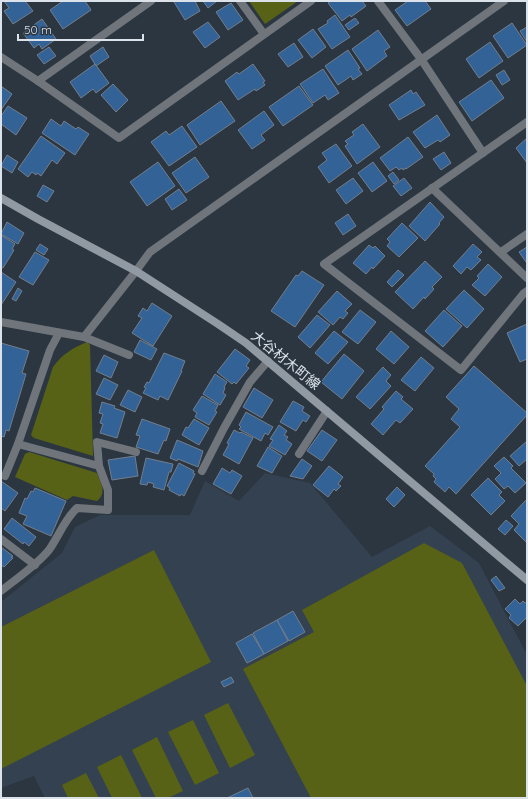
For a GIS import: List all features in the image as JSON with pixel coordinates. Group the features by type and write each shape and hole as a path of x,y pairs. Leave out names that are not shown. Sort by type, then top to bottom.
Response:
{"main road":[{"name":"大谷材木町線","path":"1,198 136,271 246,343 527,580"}],"street":[{"path":"38,81 151,1"},
{"path":"240,1 264,34"},
{"path":"1,57 119,138 311,1"},
{"path":"378,1 421,59 483,153"},
{"path":"84,337 150,252 504,1"},
{"path":"527,122 324,264 460,370 527,291"},
{"path":"432,188 527,278"},
{"path":"501,252 527,234"},
{"path":"1,322 84,337 129,356"},
{"path":"5,476 18,444 50,350 59,333"},
{"path":"202,471 250,382 268,361"},
{"path":"300,454 328,411"},
{"path":"1,590 35,565 49,550 69,516 77,508 108,510 108,490 99,466 97,442 136,452"},
{"path":"18,444 99,466"},
{"path":"1,539 35,565"}],"shaded area":[{"path":"265,473 310,483 372,557 430,526 479,563 527,655 527,798 45,798 34,776 1,788 1,602 62,553 75,527 100,515 190,515 205,481 239,501"}],"green space":[{"path":"249,1 298,1 265,24"},
{"path":"87,342 90,345 93,456 34,438 31,435 53,367 60,358 68,352"},
{"path":"29,452 97,473 102,488 102,495 97,501 73,496 67,500 15,477 25,454"},
{"path":"424,543 462,563 527,686 527,798 311,798 243,669 314,632 302,610"},
{"path":"154,550 211,662 1,769 1,627"},
{"path":"228,703 255,755 230,768 204,715"},
{"path":"193,720 219,773 195,785 168,732"},
{"path":"157,737 183,791 168,798 156,798 132,750"},
{"path":"121,755 142,798 112,798 97,767"},
{"path":"86,773 99,798 68,798 62,785"}],"building":[{"path":"4,1 25,1 33,11 13,24 4,11 9,8"},
{"path":"63,1 85,1 91,10 63,29 50,10"},
{"path":"195,1 200,11 185,20 174,2"},
{"path":"203,1 217,1 208,8"},
{"path":"331,1 362,1 366,6 351,17 350,15 342,21 328,3"},
{"path":"408,1 425,1 431,9 407,26 395,10"},
{"path":"231,3 243,20 228,30 216,12"},
{"path":"335,15 350,37 332,49 318,29 328,23 327,21"},
{"path":"355,18 359,23 349,30 345,25"},
{"path":"42,19 56,39 42,49 39,44 34,48 23,33"},
{"path":"208,22 220,37 205,48 193,32"},
{"path":"512,23 527,45 508,58 493,36"},
{"path":"527,27 527,42 520,31"},
{"path":"313,29 326,47 312,58 298,40"},
{"path":"378,30 390,47 384,51 387,56 367,71 352,49"},
{"path":"490,42 503,61 479,78 466,59"},
{"path":"294,43 303,57 288,67 278,54"},
{"path":"49,47 56,56 44,64 37,55"},
{"path":"103,47 109,57 96,66 90,56"},
{"path":"348,50 360,68 358,69 362,74 353,80 351,76 338,85 325,66"},
{"path":"95,64 109,83 96,93 93,89 81,98 70,82"},
{"path":"253,64 265,81 263,82 265,85 256,91 255,89 238,100 225,81 237,72 239,74"},
{"path":"323,69 339,93 328,100 325,95 313,103 300,84"},
{"path":"504,70 510,80 502,85 496,75"},
{"path":"491,80 504,98 472,121 459,102"},
{"path":"113,84 128,100 116,112 101,95"},
{"path":"1,86 12,94 1,110"},
{"path":"299,86 313,105 283,126 269,107"},
{"path":"411,90 413,94 416,92 425,105 399,120 389,105"},
{"path":"221,101 235,121 200,145 187,125"},
{"path":"8,106 27,118 16,135 1,124 1,116"},
{"path":"264,111 274,125 261,135 265,140 252,149 238,130"},
{"path":"437,115 450,135 440,142 438,140 425,148 413,132"},
{"path":"51,119 61,126 64,121 76,129 78,127 89,134 75,155 42,133"},
{"path":"363,124 380,147 357,164 345,146 348,144 345,141 354,135 352,132"},
{"path":"182,126 197,147 169,166 151,142 166,131 169,135"},
{"path":"41,136 65,153 57,164 52,160 41,176 32,172 28,177 18,169"},
{"path":"408,137 423,157 406,169 403,170 402,168 399,170 396,167 390,171 380,158"},
{"path":"527,138 527,163 516,148"},
{"path":"336,144 352,166 329,183 318,167 327,160 322,153"},
{"path":"444,152 451,163 441,170 433,159"},
{"path":"7,155 18,162 12,173 1,166"},
{"path":"195,157 209,177 186,193 172,173"},
{"path":"158,162 175,186 147,206 130,182"},
{"path":"373,162 387,181 372,192 358,173"},
{"path":"393,172 399,180 394,184 388,176"},
{"path":"353,178 363,191 346,204 336,190"},
{"path":"404,178 412,188 401,196 393,186"},
{"path":"43,185 54,191 47,202 37,196"},
{"path":"179,189 187,200 172,210 165,199"},
{"path":"430,202 444,217 439,223 440,224 425,241 409,226"},
{"path":"348,214 356,226 343,235 335,223"},
{"path":"7,222 24,233 18,244 1,234"},
{"path":"402,223 418,238 399,257 387,246 390,242 387,239"},
{"path":"1,235 15,244 12,249 14,250 3,268 1,267"},
{"path":"40,244 48,249 44,255 36,250"},
{"path":"473,244 482,252 477,257 481,260 471,270 467,267 461,274 453,266"},
{"path":"369,245 373,248 375,246 385,256 366,274 353,263"},
{"path":"527,247 527,262 526,262 519,252"},
{"path":"35,252 49,260 33,285 19,277"},
{"path":"425,261 442,277 432,287 434,289 425,299 424,297 413,309 395,292"},
{"path":"488,264 502,277 485,296 472,285 479,278 477,276"},
{"path":"398,270 404,275 392,287 387,282"},
{"path":"302,271 324,285 295,327 271,311 296,275 298,276"},
{"path":"1,272 16,282 1,305"},
{"path":"18,288 22,291 16,301 12,299"},
{"path":"464,290 484,309 467,328 446,309"},
{"path":"337,291 352,304 345,311 348,313 343,319 340,317 333,325 318,312"},
{"path":"152,303 172,316 153,346 132,333 142,318 138,316 143,308 147,311"},
{"path":"360,310 376,322 358,344 342,332"},
{"path":"444,310 462,326 443,347 425,331"},
{"path":"317,315 330,325 310,348 298,337"},
{"path":"527,324 527,359 520,362 507,333"},
{"path":"334,331 348,342 328,364 315,353"},
{"path":"391,331 409,347 394,364 376,349"},
{"path":"140,340 157,349 151,360 134,352"},
{"path":"1,343 29,351 22,373 26,374 9,431 6,430 4,437 1,436"},
{"path":"235,349 250,360 246,366 249,368 236,384 234,382 232,384 217,372"},
{"path":"164,353 185,361 182,371 168,400 160,396 158,400 143,393 146,388 144,387 147,382 149,383"},
{"path":"344,354 364,371 342,399 321,382"},
{"path":"104,355 118,362 111,378 96,371"},
{"path":"421,357 434,368 415,391 401,380"},
{"path":"474,366 527,413 527,415 456,494 449,487 445,492 434,482 436,479 433,476 434,474 425,466 460,427 451,419 459,409 446,397"},
{"path":"383,367 391,375 386,381 391,386 370,409 356,397"},
{"path":"215,374 227,382 223,393 226,395 220,405 203,394"},
{"path":"104,378 118,385 110,400 96,394"},
{"path":"254,388 273,400 262,418 243,407"},
{"path":"128,390 142,397 135,412 120,405"},
{"path":"396,391 403,397 401,399 413,409 400,423 396,420 383,435 371,424 384,409 382,407"},
{"path":"202,396 218,405 215,411 217,412 209,425 195,417 197,413 193,410"},
{"path":"293,401 304,407 302,411 310,416 306,422 303,420 296,431 280,422"},
{"path":"102,402 115,406 114,408 125,412 117,438 100,433 103,424 100,423 103,414 99,413"},
{"path":"246,412 273,427 268,435 265,433 261,441 239,429 241,427 239,425"},
{"path":"142,419 170,429 166,441 164,440 158,454 136,447 140,436 136,435"},
{"path":"194,419 209,428 199,445 182,435 186,427 188,428"},
{"path":"279,425 287,431 284,435 288,437 286,440 292,444 285,455 269,446 273,440 270,439"},
{"path":"234,430 253,438 239,464 223,455"},
{"path":"322,430 337,440 322,461 307,451"},
{"path":"177,440 203,451 198,467 178,459 177,461 170,458"},
{"path":"527,441 527,459 519,466 510,456"},
{"path":"268,447 282,456 272,473 257,466"},
{"path":"135,456 138,476 112,480 108,460"},
{"path":"504,457 513,466 511,468 526,483 515,493 508,486 504,489 495,479 501,473 494,466"},
{"path":"146,458 173,464 164,490 153,487 154,484 148,482 147,485 140,484"},
{"path":"302,459 312,466 303,479 290,476"},
{"path":"179,463 194,471 193,473 195,474 184,496 181,494 180,496 169,490 170,488 167,486"},
{"path":"329,466 343,477 338,484 341,486 336,491 334,489 328,497 313,485"},
{"path":"222,468 230,473 232,470 242,476 231,494 213,484"},
{"path":"488,478 502,492 499,495 505,501 491,515 471,495"},
{"path":"1,481 18,493 5,511 1,508"},
{"path":"397,487 405,495 394,507 386,499"},
{"path":"35,488 66,501 51,536 23,524 27,516 19,513 25,498 27,499 31,491 33,492"},
{"path":"527,499 526,542 514,530 519,524 511,516"},
{"path":"12,518 36,537 29,546 24,542 23,544 4,529"},
{"path":"506,520 513,526 505,535 498,529"},
{"path":"1,547 13,556 11,557 13,558 4,567 1,565"},
{"path":"496,576 505,588 499,591 491,580"},
{"path":"515,599 520,604 523,601 525,603 527,602 527,617 518,626 509,618 511,615 505,609"},
{"path":"293,611 305,632 289,641 277,620"},
{"path":"277,620 288,641 264,654 253,633"},
{"path":"252,634 264,654 247,663 236,643"},
{"path":"231,677 234,682 224,687 221,682"},
{"path":"248,788 253,798 227,798"}]}
